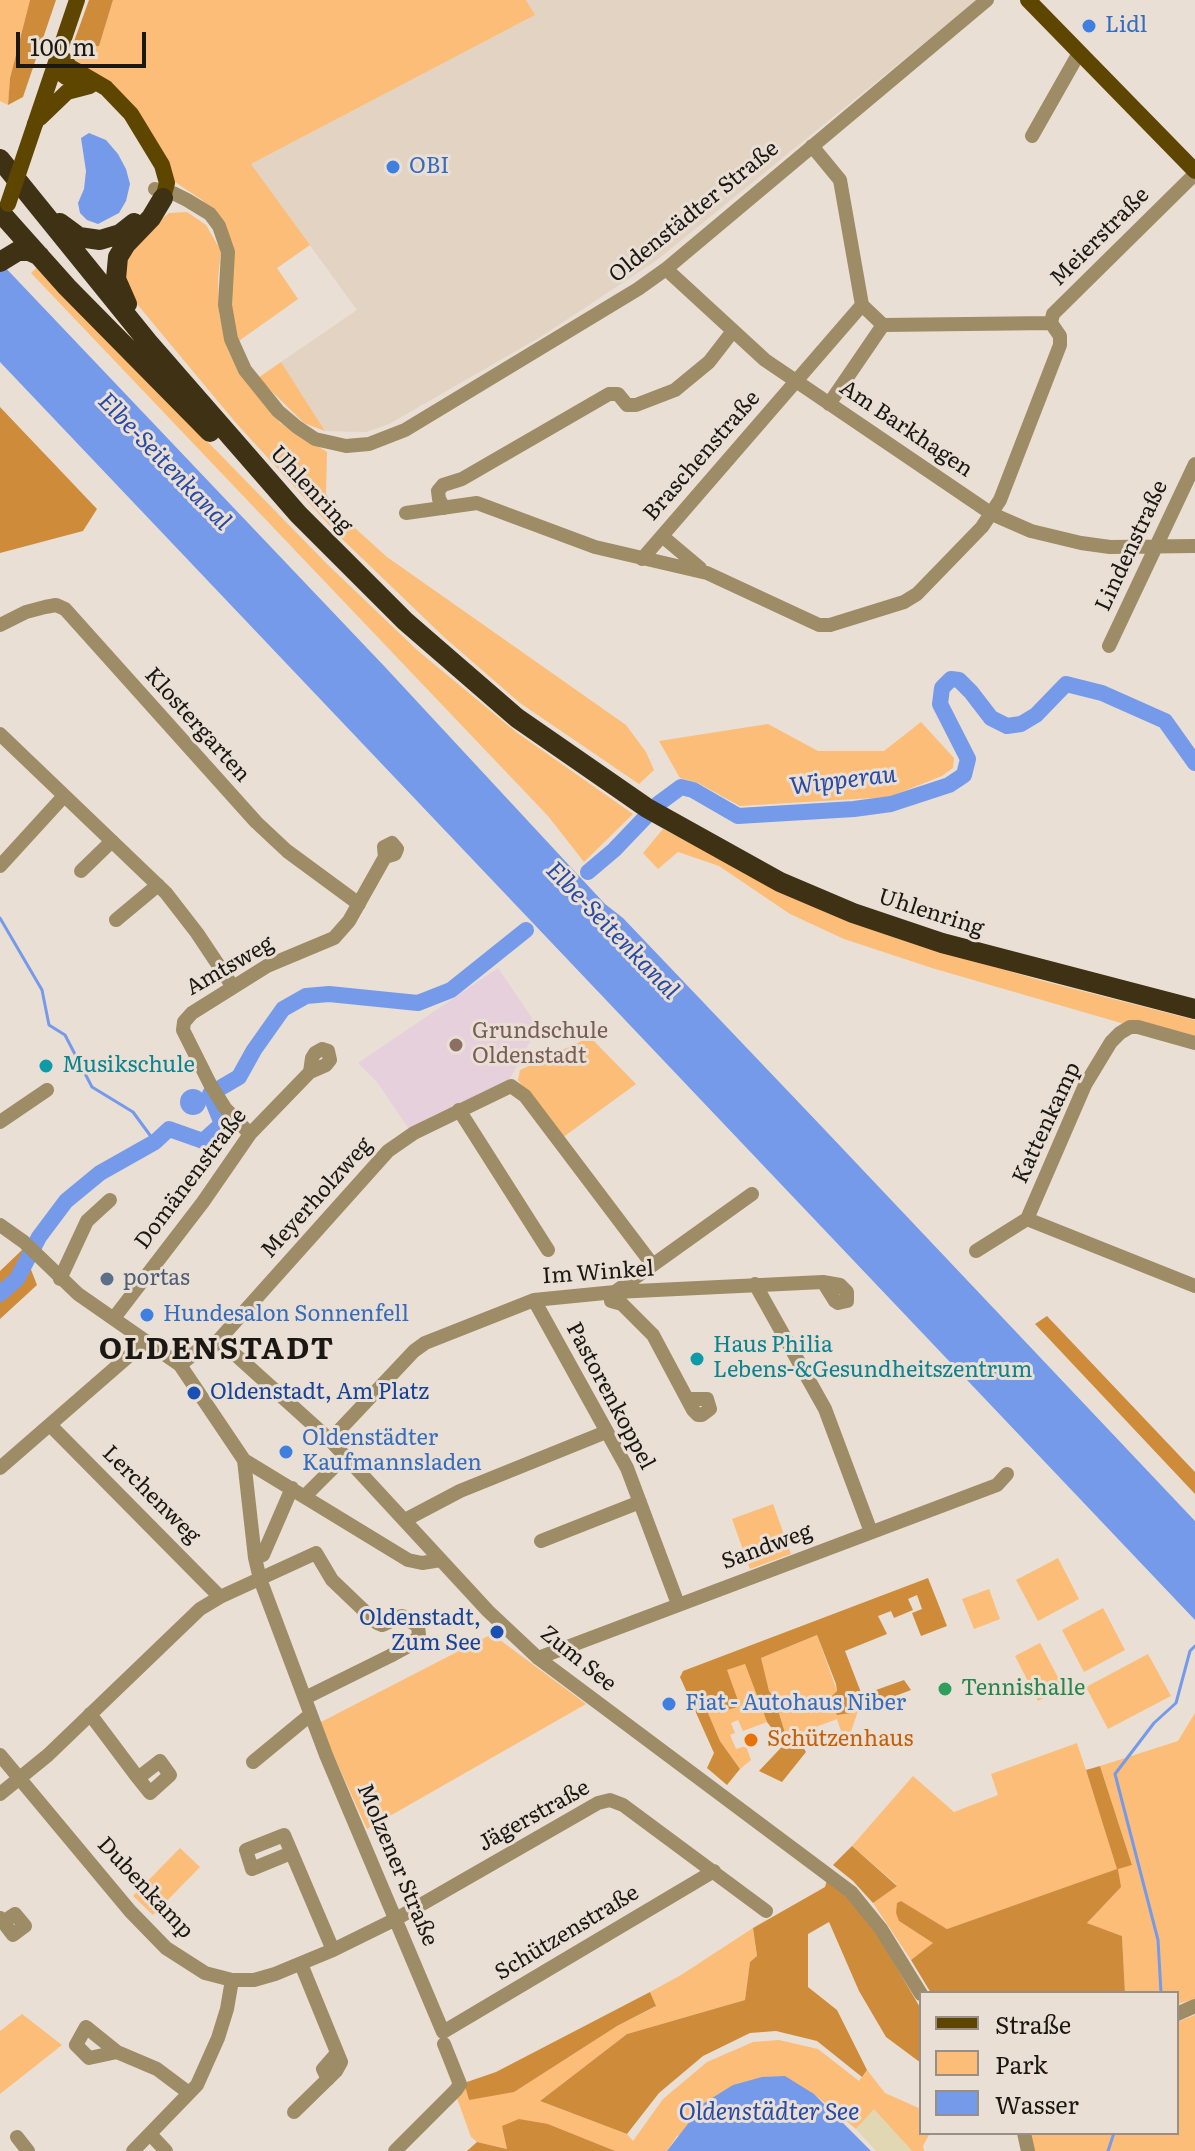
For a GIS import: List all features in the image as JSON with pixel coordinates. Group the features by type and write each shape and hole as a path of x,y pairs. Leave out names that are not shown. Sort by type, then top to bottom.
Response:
{"highway":[{"name":"Uhlenring","path":"0,159 148,342 298,514 405,621 517,718 668,821 780,882 853,913 942,943 1195,1009"},
{"path":"33,200 72,233 86,239 100,240 126,230 159,194"},
{"path":"148,342 120,292 115,272 121,250 151,218 159,194"},
{"path":"3,215 67,287 239,461 298,514"},
{"path":"4,258 23,251 40,256"}],"main road":[{"path":"3,215 61,62 77,0"},
{"path":"1028,0 1195,172"},
{"path":"61,62 66,77 91,86 114,103 130,121 153,164 159,194"},
{"path":"61,62 106,88 131,114 160,159 166,178 159,194"},
{"path":"35,124 61,96 74,89 91,86"}],"street":[{"name":"Oldenstädter Straße","path":"159,194 193,204 215,219 226,243 227,323 240,360 278,411 315,439 358,445 391,437 638,289 666,269 987,0"},
{"path":"1032,136 1079,53"},
{"path":"662,536 707,573 809,623 830,625 911,599 992,514 1060,345 1060,336 1051,323 883,325 862,305 840,180 812,146"},
{"name":"Meierstraße","path":"1051,323 1053,314 1195,172"},
{"name":"Am Barkhagen","path":"666,269 765,360 992,514 1031,531 1081,543 1110,547 1195,546"},
{"name":"Braschenstraße","path":"642,559 862,305"},
{"path":"829,404 883,325"},
{"path":"444,508 438,491 443,485 462,479 609,394 618,394 627,405 636,405 675,390 709,362 733,331"},
{"name":"Lindenstraße","path":"1109,646 1195,464"},
{"path":"462,479 477,503"},
{"path":"406,513 477,503 543,529 642,559 707,573"},
{"name":"Klostergarten","path":"0,625 26,612 45,607 56,605 65,609 256,822 287,851 359,904"},
{"path":"0,734 158,885 197,933 233,987"},
{"path":"0,866 64,796"},
{"path":"81,871 112,841"},
{"name":"Amtsweg","path":"250,1134 214,1090 183,1030 184,1022 192,1013 233,987 280,960 326,943 342,931 385,857"},
{"path":"116,920 158,885"},
{"name":"Kattenkamp","path":"976,1251 1027,1219 1085,1085 1111,1042 1130,1027 1195,1043"},
{"name":"Domänenstraße","path":"114,1318 203,1202 250,1134 310,1072"},
{"name":"Meyerholzweg","path":"180,1365 202,1347 217,1342 388,1151 414,1133 511,1086 525,1096 649,1266"},
{"path":"0,1122 47,1090"},
{"path":"459,1110 548,1250"},
{"path":"688,1399 653,1335 622,1304 611,1301 613,1292 752,1194"},
{"path":"60,1279 87,1221 110,1200"},
{"name":"Kattenkamp","path":"1027,1219 1195,1286"},
{"path":"0,1225 24,1242 60,1279 180,1365"},
{"path":"649,1266 655,1290"},
{"name":"Im Winkel","path":"330,1440 425,1343 534,1300 613,1292 823,1282"},
{"path":"755,1284 825,1409 871,1532"},
{"name":"Pastorenkoppel","path":"534,1300 627,1468 678,1604"},
{"path":"0,1468 146,1341"},
{"name":"Zum See","path":"217,1342 238,1357 330,1440 488,1611 538,1658 851,1892 881,1929 919,1991"},
{"name":"Molzener Straße","path":"180,1365 244,1460 260,1579 310,1715 396,1919 460,2084 395,2151"},
{"name":"Lerchenweg","path":"50,1425 220,1597"},
{"path":"405,1520 460,1491 606,1432"},
{"path":"305,1496 345,1456"},
{"path":"244,1460 408,1560 422,1563 441,1560"},
{"name":"Sandweg","path":"538,1658 997,1485 1007,1474"},
{"path":"255,1558 263,1555 292,1488"},
{"path":"541,1541 640,1502"},
{"path":"0,1794 90,1714 180,1627 220,1597 316,1553 332,1580 377,1623 382,1625 402,1616 418,1626 419,1635 412,1644 305,1698"},
{"path":"90,1714 138,1778"},
{"path":"253,1762 310,1715"},
{"name":"Dubenkamp","path":"0,1755 130,1911 166,1948 205,1973 232,1980 254,1980 301,1964 396,1919"},
{"name":"Jägerstraße","path":"396,1919 598,1803 610,1800 623,1805 766,1911"},
{"path":"291,1853 333,1950"},
{"name":"Schützenstraße","path":"443,2038 714,1871"},
{"path":"294,2112 328,2079 323,2069 337,2053 301,1964"},
{"path":"133,2151 197,2085 218,2038 232,1980"},
{"path":"117,2052 157,2069 189,2093"},
{"path":"150,2134 166,2151"},
{"path":"17,2137 28,2151"}],"shaded area":[{"path":"30,0 56,0 23,97 8,105 10,78"},
{"path":"89,0 113,0 99,46 72,47"},
{"path":"526,0 977,0 657,260 542,336 389,424 366,432 325,431 281,362 357,310 251,164 535,15"},
{"path":"0,407 97,509 83,531 0,553"},
{"name":"Grundschule Oldenstadt","path":"498,968 538,1027 508,1082 411,1132 377,1082 358,1063"},
{"path":"23,1249 37,1285 0,1319 0,1271"},
{"path":"1047,1316 1195,1472 1195,1494 1035,1324"},
{"path":"928,1578 947,1626 921,1636 912,1613 922,1609 917,1595 908,1599 913,1610 894,1618 891,1611 878,1616 887,1634 845,1651 862,1695 904,1680 911,1690 851,1713 837,1715 831,1697 837,1691 836,1684 817,1635 761,1658 769,1691 787,1707 778,1710 786,1736 776,1743 774,1731 767,1722 745,1664 727,1670 740,1706 724,1711 705,1706 720,1741 740,1769 727,1785 707,1768 714,1753 680,1677 683,1671"},
{"path":"792,1736 799,1740 806,1752 782,1782 759,1771"},
{"path":"1100,1766 1132,1865 1118,1869 1121,1887 1087,1923 1122,1936 1125,1991 930,1991 911,1960 933,1943 899,1921 897,1903 901,1901 947,1929 1117,1869 1086,1770"},
{"path":"852,1846 897,1886 873,1903 833,1865"},
{"path":"827,1880 848,1898 876,1932 919,2006 919,2062 886,2037 859,1991 829,1922 808,1934 808,1987 837,2010 867,2070 862,2077 817,2041 776,2031 750,2033 703,2056 659,2093 627,2134 540,2101 627,2034 745,2000 750,1962 757,1956 753,1928 825,1887"},
{"path":"650,1992 656,2006 617,2026 514,2092 469,2100 464,2083 496,2072"},
{"path":"519,2119 548,2124 615,2151 467,2151 477,2142 507,2149 502,2126"}],"green space":[{"path":"0,0 30,0 10,78 8,105 0,101"},
{"path":"113,0 526,0 535,15 251,164 310,245 277,268 298,299 236,343 220,219 202,200 172,180 121,96 73,58 72,47 99,45"},
{"path":"187,212 206,225 221,251 219,313 229,352 280,423 327,452 326,493 335,510 387,557 626,725 646,752 654,770 639,784 520,703 444,637 341,538 236,423 127,292 120,271 127,248 169,213"},
{"path":"37,267 327,564 417,650 516,732 633,814 584,862 548,816 31,273"},
{"path":"281,362 325,431 304,423 258,378"},
{"path":"921,722 954,758 953,768 942,776 889,797 740,806 698,783 680,778 659,741 768,724 818,751 884,751"},
{"path":"663,829 776,887 894,937 1039,980 1195,1020 1195,1038 1121,1023 844,939 790,914 719,866 678,852 658,869 643,853"},
{"path":"590,1037 636,1084 562,1138 518,1080 520,1070"},
{"path":"773,1504 791,1554 750,1569 732,1519"},
{"path":"1058,1558 1079,1599 1038,1621 1016,1580"},
{"path":"989,1589 1000,1619 974,1629 962,1599"},
{"path":"1103,1608 1125,1650 1084,1672 1062,1630"},
{"path":"492,1634 586,1704 367,1829 319,1723"},
{"path":"817,1635 837,1691 851,1713 858,1711 846,1746 837,1719 786,1736 763,1673 761,1658"},
{"path":"1040,1643 1063,1687 1038,1701 1015,1656"},
{"path":"1148,1654 1171,1696 1108,1729 1086,1687"},
{"path":"745,1664 767,1722 743,1731 738,1720 731,1723 735,1733 730,1735 736,1749 746,1746 751,1760 740,1769 720,1741 704,1704 714,1709 727,1670"},
{"path":"1195,1713 1195,1999 1179,2003 1179,1991 1125,1991 1122,1936 1087,1923 1120,1887 1118,1869 947,1929 902,1902 899,1921 934,1943 911,1960 873,1903 897,1885 852,1846 913,1776 954,1812 998,1795 991,1774 1077,1743 1118,1868 1132,1865 1100,1766 1178,1741"},
{"path":"180,1848 200,1867 153,1915 133,1896"},
{"path":"753,1928 757,1956 750,1963 745,2000 627,2034 540,2101 627,2134 633,2141 663,2099 707,2062 753,2042 779,2040 818,2049 859,2081 867,2070 885,2093 919,2108 919,2135 929,2135 923,2146 924,2151 912,2151 874,2110 856,2129 814,2094 677,2136 667,2151 614,2151 548,2124 508,2149 477,2142 471,2137 441,2054 464,2083 469,2100 655,2007 650,1992"},
{"path":"22,2014 62,2045 0,2094 0,2031"},
{"path":"1195,2015 1195,2151 1032,2151 1028,2135 1179,2135 1179,2021"}],"sand":[{"path":"874,2109 912,2151 876,2151 856,2129"}],"water":[{"path":"89,133 106,140 118,154 130,184 119,213 98,224 80,213 78,203 84,189 86,171 81,138"},
{"name":"Elbe-Seitenkanal","path":"0,262 385,667 605,904 623,918 1195,1521 1195,1620 0,362"},
{"path":"193,1089 202,1093 206,1102 202,1111 193,1115 184,1111 180,1102 184,1093"},
{"name":"Oldenstädter See","path":"785,2076 814,2094 871,2151 667,2151 704,2103 733,2085 762,2077"}],"waterway":[{"name":"Wipperau","path":"588,872 658,804 681,787 693,790 738,816 891,804 949,785 964,775 968,759 940,704 942,688 951,679 959,680 991,718 1007,726 1021,724 1036,715 1066,684 1102,693 1165,721 1195,763"},
{"path":"0,918 42,990 49,1025 65,1035 92,1087 133,1112 155,1142"},
{"name":"Wipperau","path":"0,1294 17,1279 39,1237 66,1201 100,1173 155,1142 169,1129 203,1141 222,1124 210,1094 239,1077 283,1009 306,996 329,994 418,1003 451,990 526,930"},
{"path":"1161,1991 1158,1940 1115,1774 1154,1723 1176,1703 1190,1651 1195,1646"},
{"path":"1108,2151 1113,2135"}],"place":[{"name":"Lidl","path":"1089,26"},
{"name":"OBI","path":"393,167"},
{"name":"Grundschule Oldenstadt","path":"456,1045"},
{"name":"Musikschule","path":"46,1066"},
{"name":"portas","path":"107,1279"},
{"name":"Hundesalon Sonnenfell","path":"147,1315"},
{"name":"Haus Philia Lebens-&Gesundheitszentrum","path":"697,1359"},
{"name":"Oldenstadt, Am Platz","path":"194,1393"},
{"name":"Oldenstädter Kaufmannsladen","path":"286,1452"},
{"name":"Oldenstadt, Zum See","path":"497,1632"},
{"name":"Tennishalle","path":"945,1689"},
{"name":"Fiat - Autohaus Niber","path":"669,1704"},
{"name":"Schützenhaus","path":"751,1740"}],"district":[{"name":"OLDENSTADT","path":"217,1350"}]}
